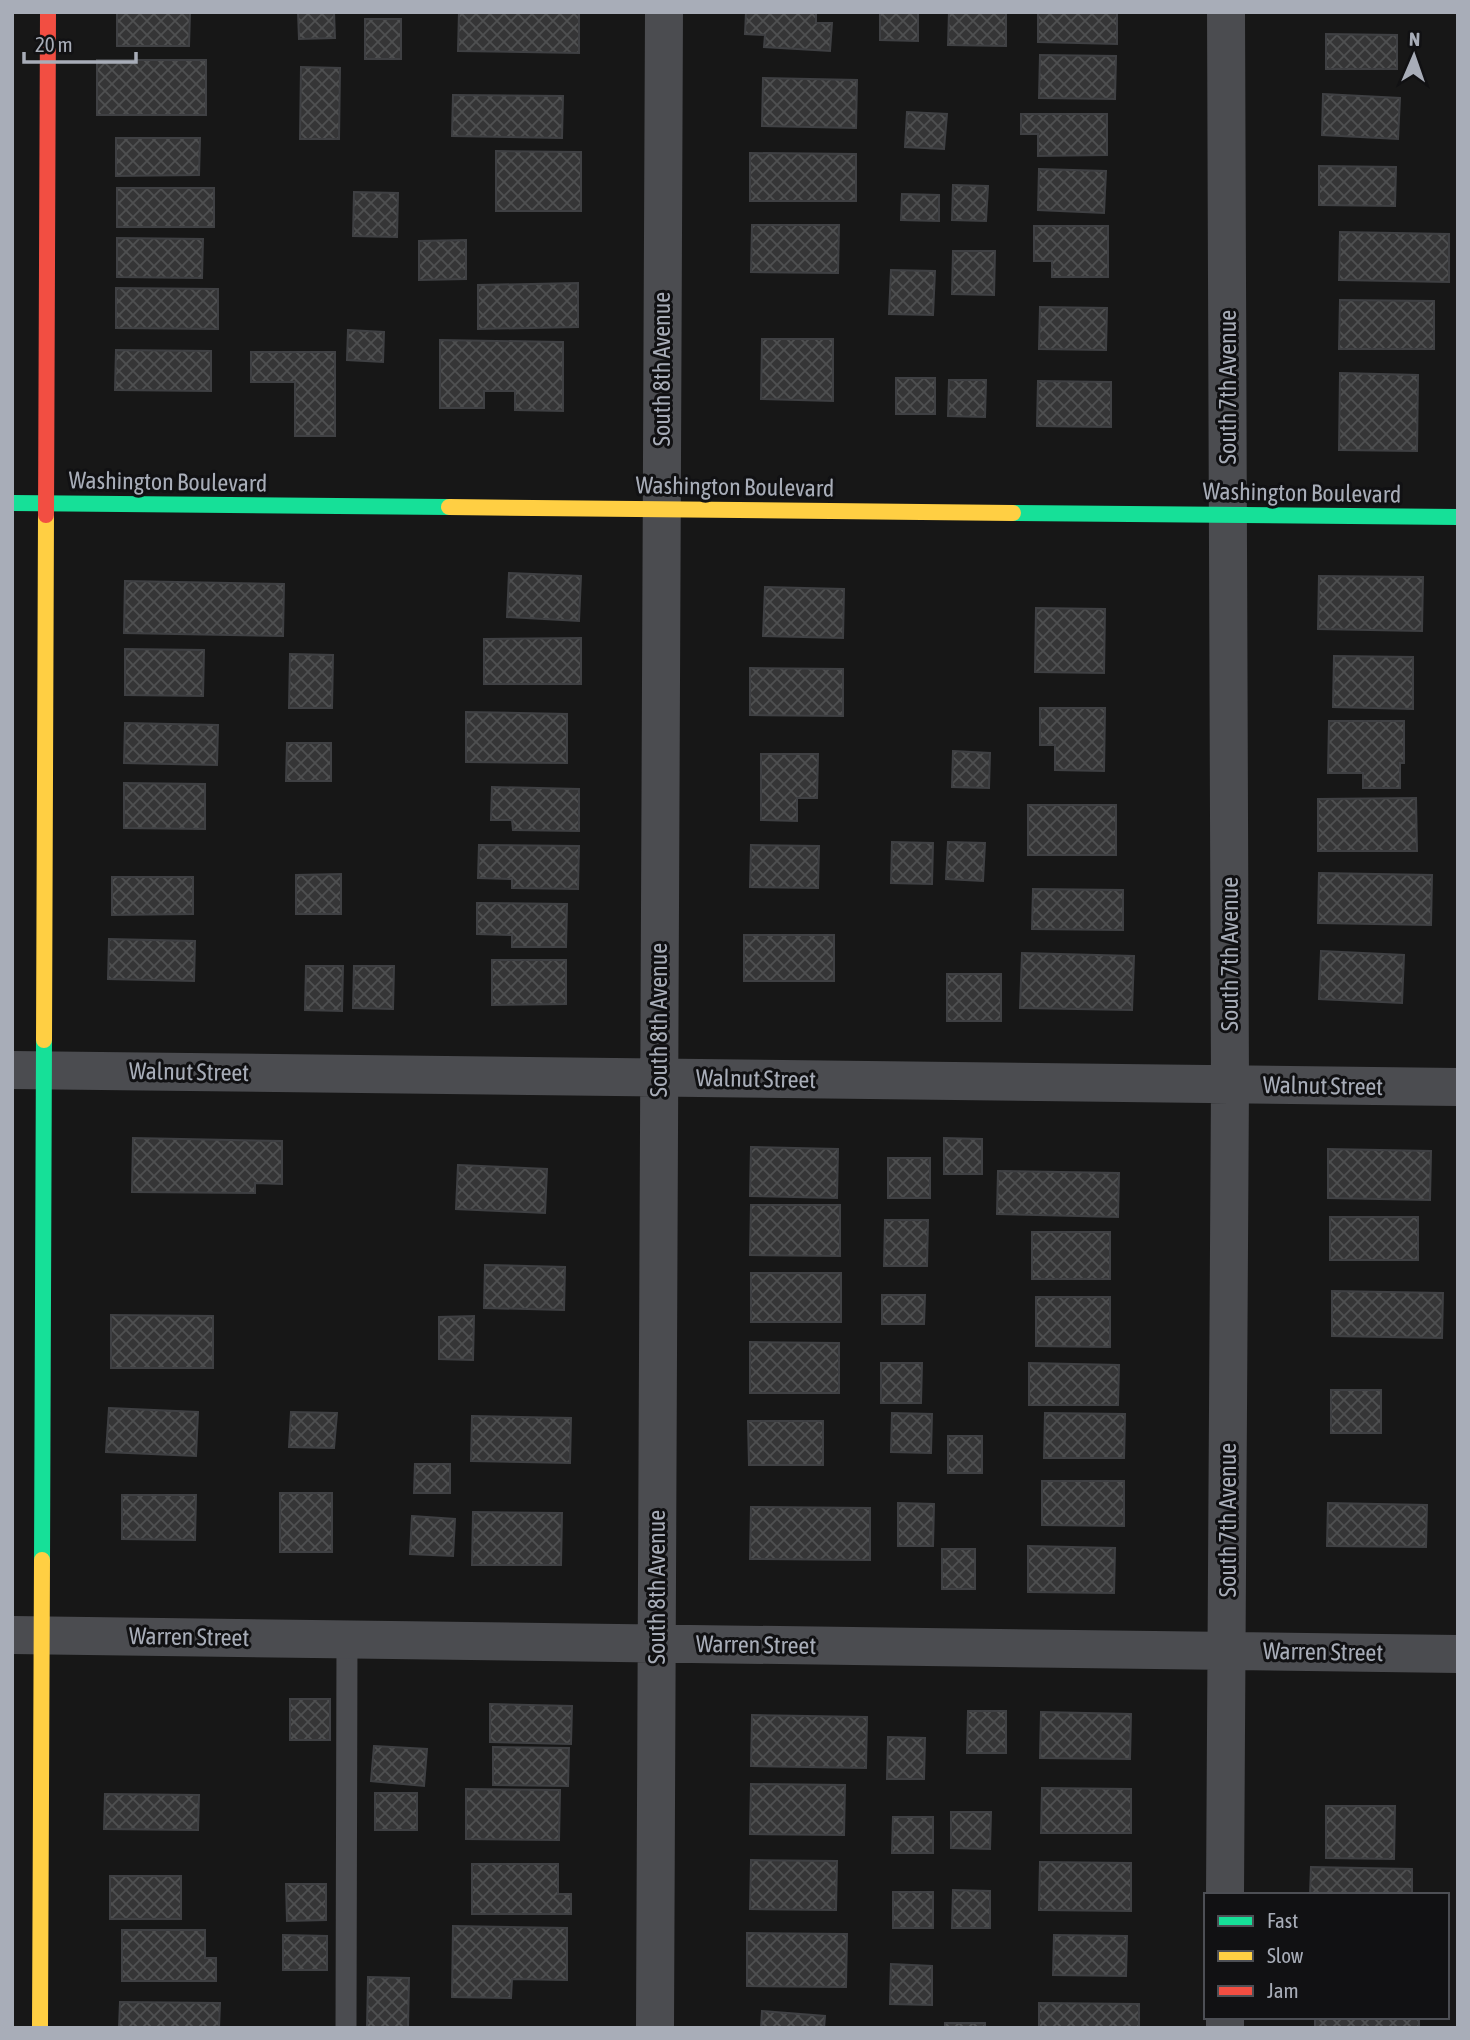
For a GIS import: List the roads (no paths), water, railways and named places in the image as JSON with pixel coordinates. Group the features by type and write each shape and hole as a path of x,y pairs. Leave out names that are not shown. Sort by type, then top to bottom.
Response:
{"street":[{"path":"40,2028 27,1635 28,1070 45,503 48,12"},
{"name":"South 8th Avenue","path":"655,2028 664,12"},
{"name":"South 7th Avenue","path":"1225,1893 1230,1085 1226,12"},
{"name":"Washington Boulevard","path":"12,503 1458,517"},
{"name":"Walnut Street","path":"28,1070 1458,1087"},
{"name":"Warren Street","path":"27,1635 1458,1654"}],"lane":[{"path":"346,2028 347,1639"}]}
